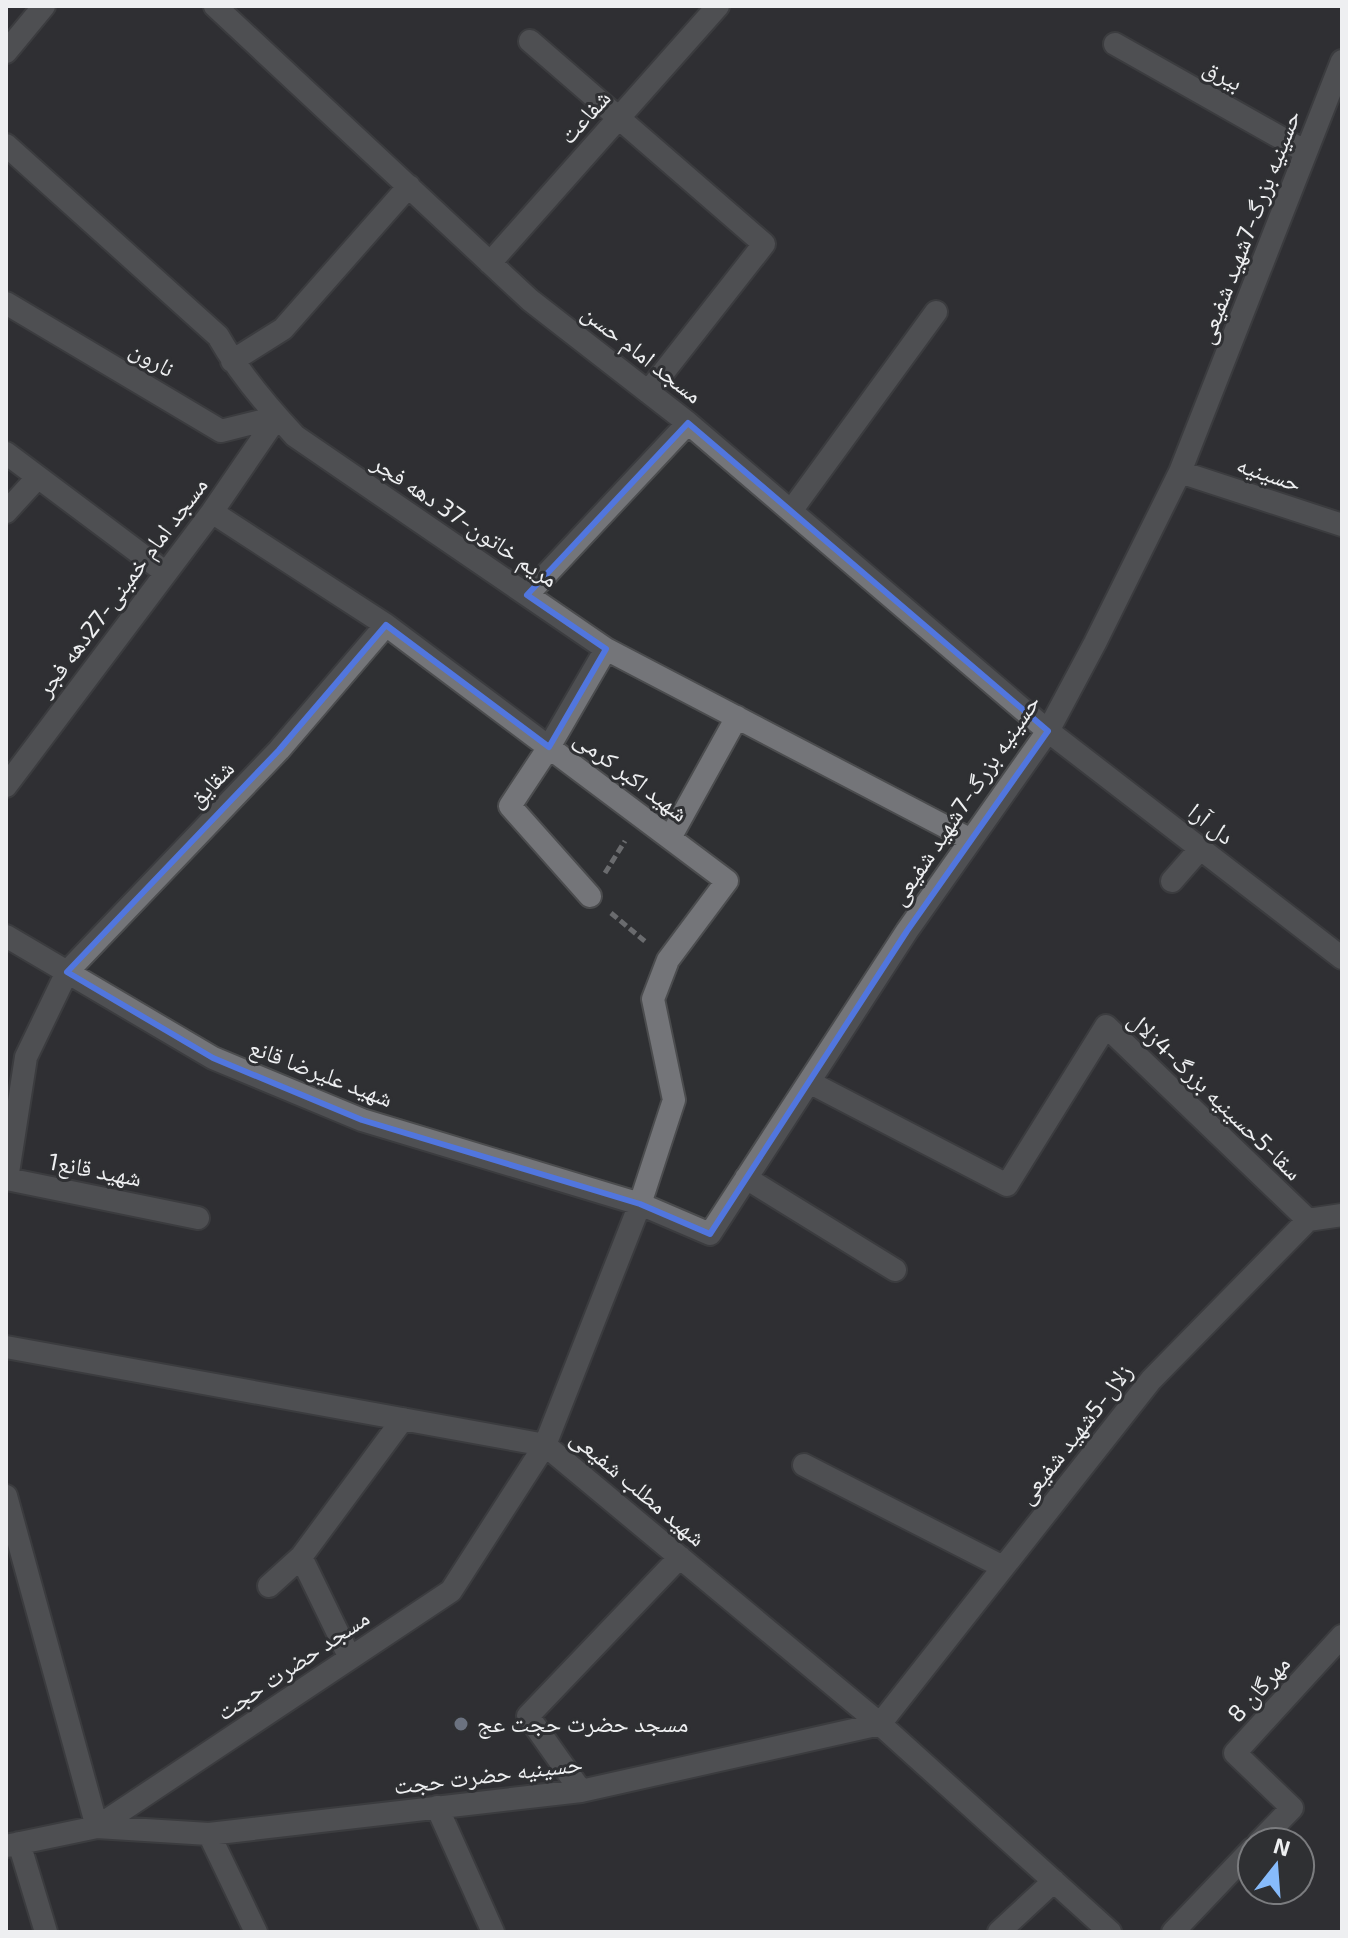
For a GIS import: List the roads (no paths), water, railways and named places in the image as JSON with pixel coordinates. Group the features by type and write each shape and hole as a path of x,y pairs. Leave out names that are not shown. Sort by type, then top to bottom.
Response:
{"street":[{"path":"6,52 44,6"},
{"name":"مسجد امام حسن","path":"215,6 530,300 688,423 1048,731"},
{"name":"شفاعت","path":"490,263 718,6"},
{"path":"530,41 764,244 648,392"},
{"name":"بیرق","path":"1115,44 1306,152"},
{"name":"حسینیه بزرگ-7شهید شفیعی","path":"640,1204 710,1234 907,931 1048,731 1180,472 1342,61"},
{"name":"مریم خاتون-37 دهه فجر","path":"6,145 218,336 232,361 295,436 606,649 971,840"},
{"path":"232,361 283,329 409,186"},
{"name":"نارون","path":"6,303 221,431 277,417"},
{"path":"791,511 936,312"},
{"name":"مسجد امام خمینی-27دهه فجر","path":"6,786 212,512 277,417"},
{"path":"527,595 688,423"},
{"path":"6,453 166,573"},
{"name":"حسینیه","path":"1180,472 1342,525"},
{"path":"6,512 38,477"},
{"name":"شهید اکبر کرمی","path":"212,512 386,625 727,881 668,960 653,999 674,1100 640,1204"},
{"name":"شقایق","path":"67,972 279,750 386,625"},
{"path":"590,896 510,806 549,747 606,649"},
{"path":"670,838 737,717"},
{"name":"دل آرا","path":"1048,731 1342,958"},
{"path":"1172,881 1200,849"},
{"name":"شهید علیرضا قانع","path":"6,936 213,1058 362,1120 640,1204"},
{"name":"1شهید قانع","path":"67,972 26,1057 7,1179 198,1218"},
{"name":"سقا-5حسینیه بزرگ-4زلال","path":"809,1082 1007,1185 1106,1026 1308,1220"},
{"path":"746,1178 895,1270"},
{"path":"545,1445 640,1204"},
{"path":"1308,1220 1342,1215"},
{"name":"زلال-5شهید شفیعی","path":"880,1724 1151,1380 1308,1220"},
{"name":"شهید مطلب شفیعی","path":"6,1347 545,1445 880,1724 1110,1932"},
{"path":"269,1586 301,1557 403,1419"},
{"name":"مسجد حضرت حجت","path":"12,1844 97,1827 451,1591 545,1445"},
{"path":"804,1465 1003,1567"},
{"path":"6,1496 97,1827"},
{"path":"301,1557 350,1658"},
{"path":"581,1791 528,1716 680,1557"},
{"name":"مهرگان 8","path":"1275,1826 1292,1808 1235,1753 1342,1636"},
{"name":"حسینیه حضرت حجت","path":"97,1827 209,1834 581,1791 880,1724"},
{"path":"437,1807 493,1932"},
{"path":"209,1834 256,1932"},
{"path":"12,1844 46,1932"},
{"path":"1173,1932 1236,1866"},
{"path":"999,1932 1054,1881"}],"place":[{"name":"مسجد حضرت حجت عج","path":"461,1724"}]}
